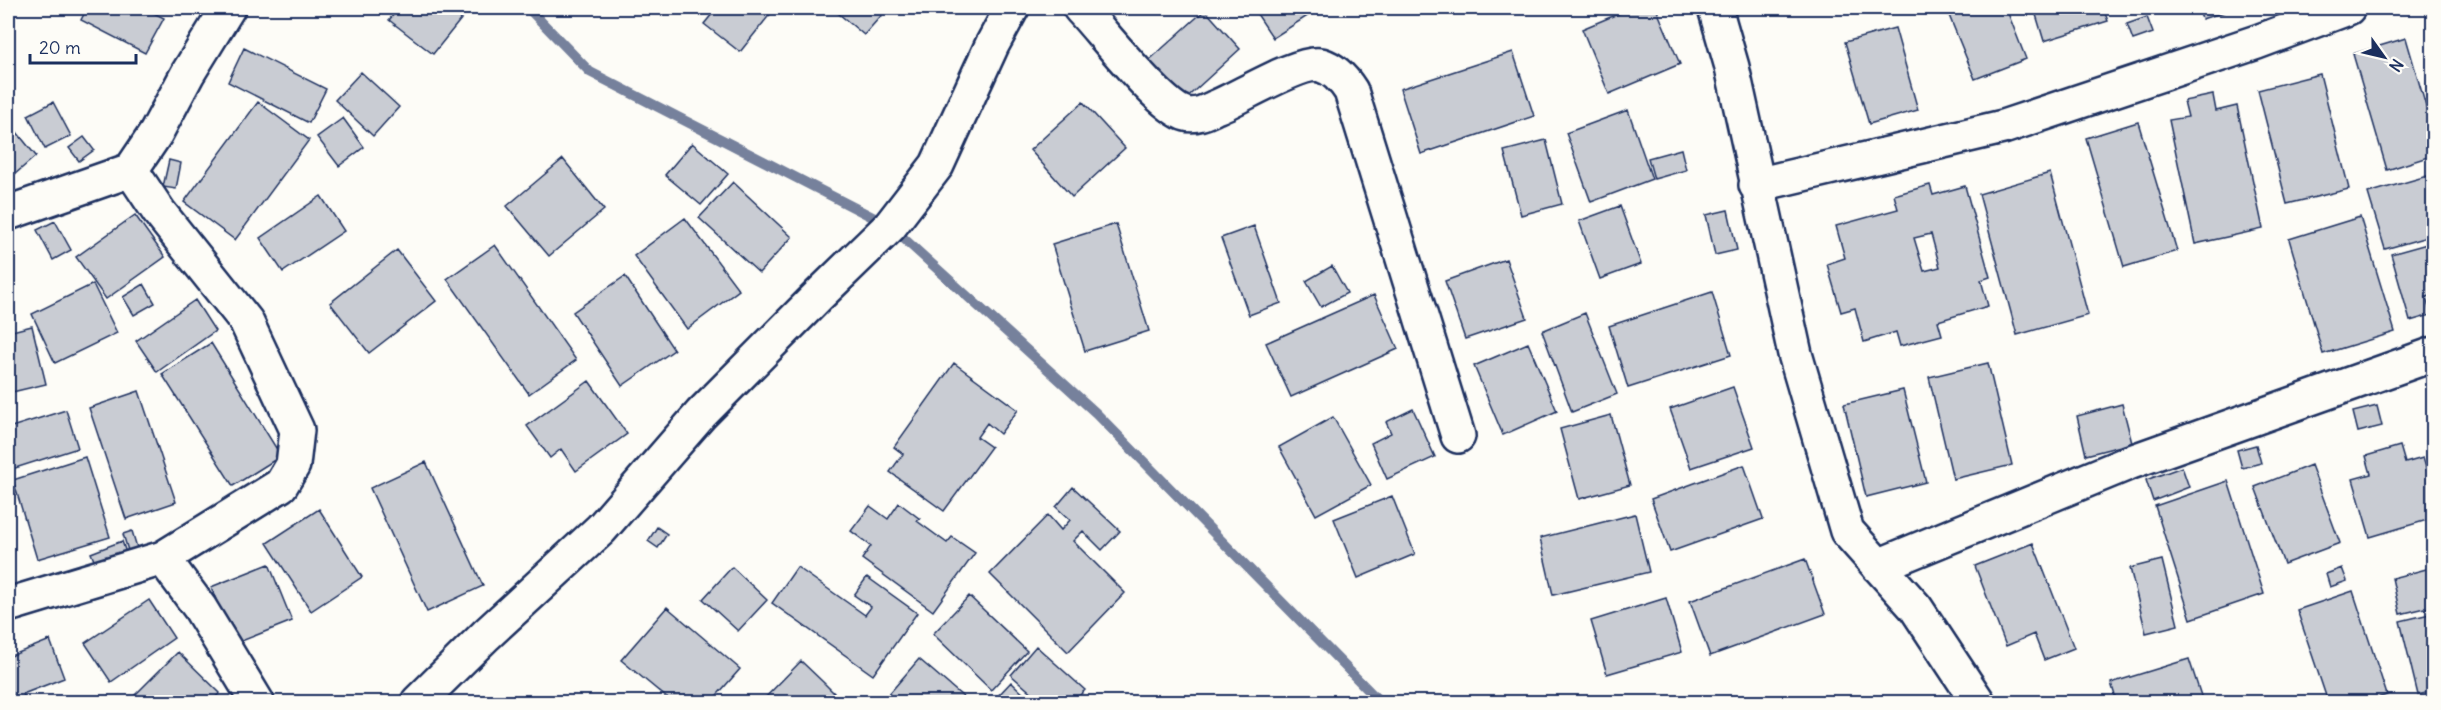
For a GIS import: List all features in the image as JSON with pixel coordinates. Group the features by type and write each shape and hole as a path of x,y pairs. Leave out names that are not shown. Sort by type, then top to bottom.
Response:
{"street":[{"path":"8,213 131,170 156,133 188,73 228,8"},
{"path":"418,702 600,529 701,414 891,226 937,165 992,45 1012,8"},
{"path":"1080,8 1157,94 1186,115 1199,114 1227,103 1304,65 1320,65 1343,80 1351,92 1458,436"},
{"path":"1714,8 1732,67 1756,185 1795,354 1848,531 1916,608 1978,702"},
{"path":"1756,185 2002,127 2257,42 2348,8"},
{"path":"8,605 163,558 281,485 293,465 297,430 246,321 159,212 131,170"},
{"path":"1878,566 2131,462 2433,354"},
{"path":"163,558 200,608 256,702"}],"building":[{"path":"87,8 144,8 164,18 145,53 81,20"},
{"path":"399,8 470,8 433,54 389,20"},
{"path":"717,8 775,8 740,52 704,24"},
{"path":"832,8 888,8 864,35"},
{"path":"1253,8 1320,8 1273,38"},
{"path":"1632,8 1656,8 1680,64 1609,94 1582,29"},
{"path":"1946,8 2006,8 2026,59 1975,79"},
{"path":"2034,8 2103,8 2108,21 2044,41"},
{"path":"2198,8 2226,8 2227,11 2202,19"},
{"path":"1205,10 1240,49 1182,102 1146,63"},
{"path":"2147,17 2153,33 2133,40 2127,24"},
{"path":"1895,28 1918,110 1869,124 1845,42"},
{"path":"2406,38 2434,134 2434,155 2387,170 2353,54"},
{"path":"244,48 326,89 309,123 228,82"},
{"path":"1513,52 1534,116 1421,154 1400,89"},
{"path":"361,72 399,107 373,136 335,100"},
{"path":"2320,74 2349,189 2287,204 2258,90"},
{"path":"2213,95 2216,111 2237,106 2263,229 2195,244 2169,120 2188,117 2184,101"},
{"path":"53,102 71,136 45,149 28,115"},
{"path":"258,102 309,140 235,240 184,202"},
{"path":"1083,102 1125,148 1072,197 1030,150"},
{"path":"1628,110 1652,179 1591,202 1566,133"},
{"path":"343,118 364,147 339,166 317,137"},
{"path":"8,121 36,156 8,180"},
{"path":"2138,122 2177,251 2124,267 2086,138"},
{"path":"84,137 94,150 79,161 69,148"},
{"path":"1546,140 1562,204 1521,215 1504,151"},
{"path":"692,143 728,174 701,205 665,175"},
{"path":"1681,149 1686,170 1654,179 1648,158"},
{"path":"563,159 604,210 549,256 507,206"},
{"path":"169,160 181,163 176,189 163,187"},
{"path":"2050,173 2088,315 2017,335 1979,194"},
{"path":"2434,174 2434,235 2385,249 2368,193"},
{"path":"733,182 792,237 759,273 699,218"},
{"path":"1930,185 1933,195 1965,186 1990,277 1981,280 1988,306 1938,321 1942,335 1900,346 1896,332 1864,342 1855,308 1841,312 1827,264 1845,258 1836,226 1898,209 1894,195","holes":["1931,234 1940,267 1924,271 1914,238"]},
{"path":"321,196 344,231 283,272 260,238"},
{"path":"1620,206 1641,264 1600,279 1579,221"},
{"path":"1728,210 1737,250 1715,255 1706,215"},
{"path":"135,215 165,257 106,299 76,257"},
{"path":"2360,217 2395,332 2323,354 2289,239"},
{"path":"685,218 739,290 687,329 634,256"},
{"path":"55,221 71,250 53,260 37,230"},
{"path":"1116,224 1149,331 1085,351 1052,244"},
{"path":"1254,226 1281,303 1249,315 1221,238"},
{"path":"2434,242 2434,295 2426,297 2431,315 2410,321 2391,254"},
{"path":"495,245 576,360 529,394 447,279"},
{"path":"397,250 436,301 369,353 330,303"},
{"path":"1506,259 1527,318 1465,339 1445,281"},
{"path":"1332,266 1347,293 1321,307 1306,281"},
{"path":"625,276 674,350 622,386 573,312"},
{"path":"93,284 117,333 55,363 32,314"},
{"path":"144,284 155,303 134,315 123,297"},
{"path":"1712,292 1731,355 1628,388 1609,326"},
{"path":"1374,295 1398,349 1291,397 1266,343"},
{"path":"195,300 215,331 157,372 136,341"},
{"path":"1585,313 1617,394 1572,412 1542,331"},
{"path":"32,326 46,384 8,393 8,332"},
{"path":"211,343 281,456 233,486 162,374"},
{"path":"1528,343 1557,411 1503,435 1474,366"},
{"path":"954,363 1018,410 1000,434 987,423 977,437 991,447 944,511 890,472 903,454 894,447"},
{"path":"1988,363 2012,465 1953,479 1929,377"},
{"path":"589,381 627,434 576,471 561,449 550,458 527,426"},
{"path":"1733,387 1754,447 1691,468 1670,409"},
{"path":"1903,390 1926,482 1866,497 1844,404"},
{"path":"139,391 176,502 126,519 89,408"},
{"path":"2122,404 2132,443 2086,455 2077,416"},
{"path":"2377,406 2382,426 2358,432 2353,412"},
{"path":"1413,409 1435,457 1387,479 1371,443 1391,433 1386,422"},
{"path":"66,410 78,448 9,470 8,428"},
{"path":"1611,415 1630,485 1579,499 1560,429"},
{"path":"1333,417 1371,485 1316,515 1279,447"},
{"path":"2256,445 2261,463 2242,468 2237,450"},
{"path":"2400,446 2405,463 2423,458 2434,493 2434,518 2370,537 2353,479 2371,474 2366,456"},
{"path":"85,457 110,537 37,559 13,480"},
{"path":"426,462 483,586 427,612 370,488"},
{"path":"1744,465 1763,519 1670,552 1651,499"},
{"path":"2311,465 2340,543 2284,564 2255,487"},
{"path":"2182,467 2189,487 2153,501 2146,480"},
{"path":"2228,481 2264,594 2191,619 2155,506"},
{"path":"1073,487 1120,531 1102,550 1083,531 1073,541 1125,593 1068,652 990,574 1048,515 1061,530 1070,520 1056,507"},
{"path":"1392,496 1415,554 1358,578 1334,519"},
{"path":"899,503 920,519 917,521 947,543 952,537 975,553 933,611 862,559 871,546 851,531 870,506 888,519"},
{"path":"319,509 362,577 311,611 267,543"},
{"path":"1635,514 1649,572 1553,595 1540,538"},
{"path":"657,527 667,534 658,548 648,541"},
{"path":"132,531 138,551 129,554 123,534"},
{"path":"122,541 128,559 98,570 91,553"},
{"path":"2033,543 2074,648 2044,660 2034,634 2006,646 1975,566"},
{"path":"1805,559 1825,614 1710,656 1690,601"},
{"path":"2162,560 2178,625 2146,633 2130,568"},
{"path":"269,564 292,621 234,644 211,587"},
{"path":"732,567 767,600 738,631 703,599"},
{"path":"797,567 865,615 871,607 854,595 867,577 917,613 873,675 772,603"},
{"path":"2434,567 2434,606 2400,614 2392,578"},
{"path":"2342,568 2347,581 2330,587 2326,574"},
{"path":"2353,591 2387,695 2364,702 2328,702 2297,610"},
{"path":"969,596 1027,651 991,690 933,634"},
{"path":"1666,598 1682,652 1607,674 1591,621"},
{"path":"149,600 174,638 111,682 85,643"},
{"path":"667,607 740,669 711,702 672,702 621,660"},
{"path":"2434,613 2434,691 2418,695 2400,621"},
{"path":"50,640 64,678 23,694 27,702 8,702 8,657"},
{"path":"1036,646 1085,690 1073,702 1042,702 1011,675"},
{"path":"178,652 220,693 210,702 128,702"},
{"path":"919,659 969,702 882,702"},
{"path":"2189,659 2203,702 2117,702 2111,683"},
{"path":"801,661 823,682 843,702 761,702"},
{"path":"1011,682 1033,702 1003,702 997,697"}],"waterway":[{"path":"528,8 590,72 890,226 1096,413 1380,702"}]}
